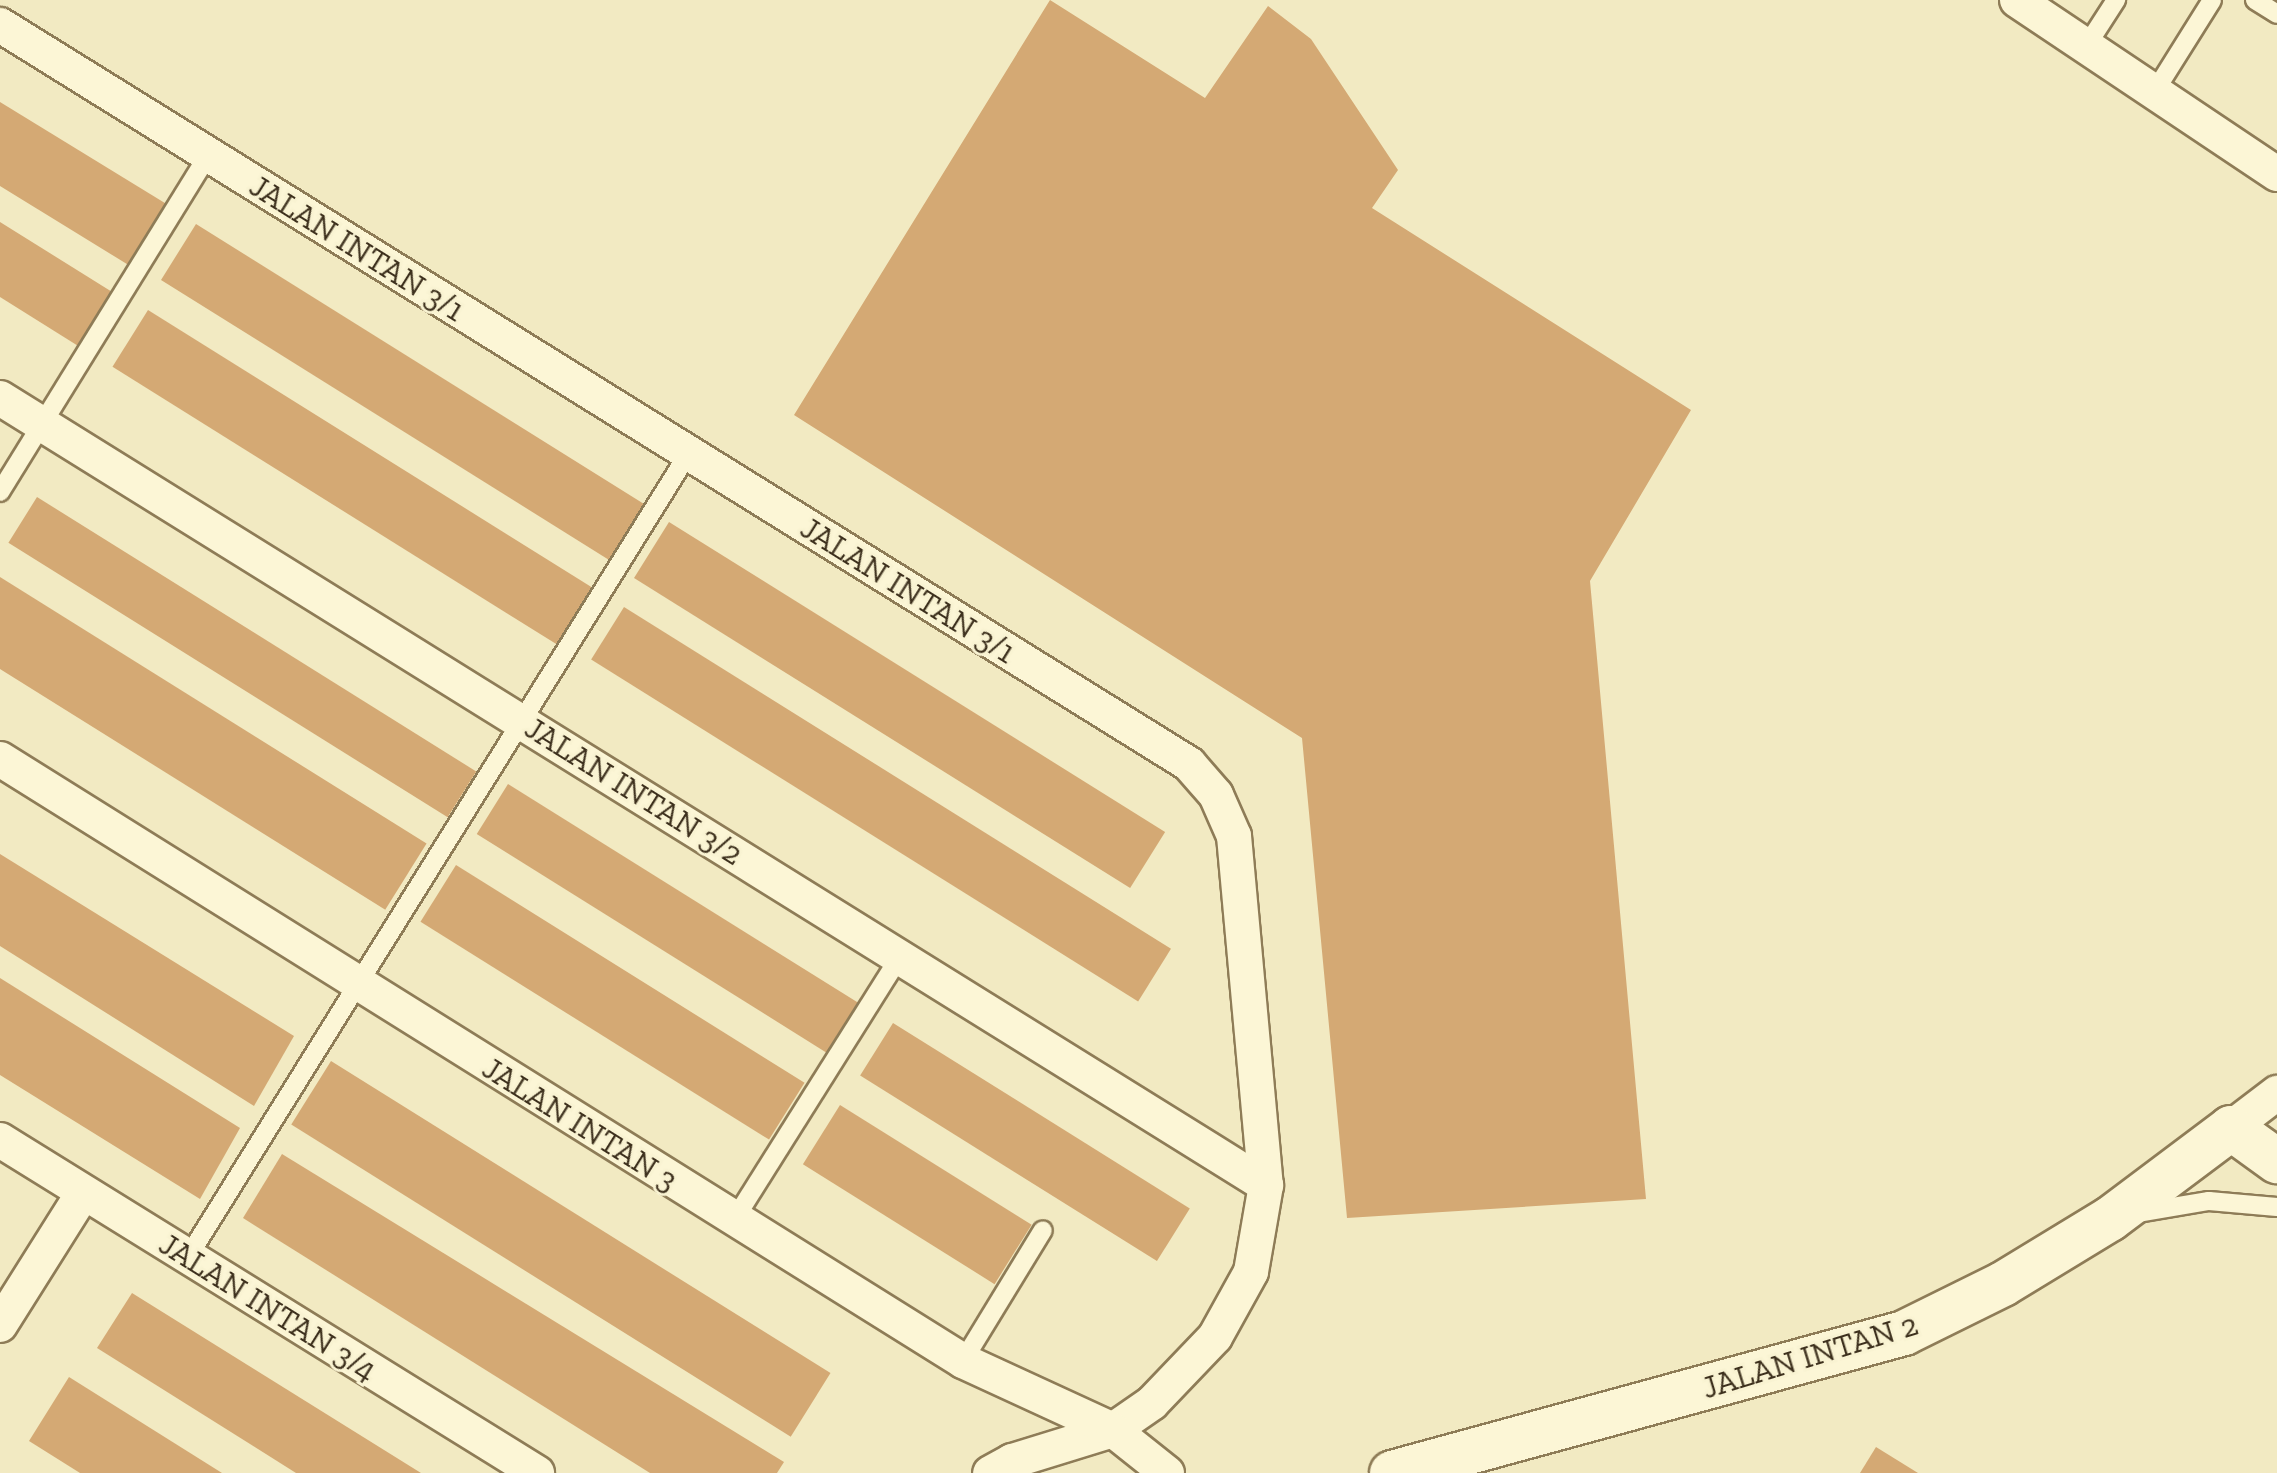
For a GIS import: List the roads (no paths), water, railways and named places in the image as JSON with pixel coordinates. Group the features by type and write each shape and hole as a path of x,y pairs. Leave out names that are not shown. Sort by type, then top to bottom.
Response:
{"street":[{"path":"2017,0 2277,174"},
{"name":"JALAN INTAN 3/1","path":"0,25 1189,764 1216,795 1234,836 1266,1185 1251,1272 1215,1337 1152,1403 1113,1430 1012,1461 990,1473"},
{"name":"JALAN INTAN 3/2","path":"0,398 901,955 1266,1185"},
{"name":"JALAN INTAN 3","path":"0,759 963,1361 1113,1430 1167,1473"},
{"name":"JALAN INTAN 2","path":"1392,1473 1904,1333 2003,1284 2110,1219 2277,1093"},
{"path":"2231,1128 2277,1161"},
{"name":"JALAN INTAN 3/4","path":"0,1140 537,1473"},
{"path":"0,1325 83,1193"}],"lane":[{"path":"2087,45 2116,0"},
{"path":"2155,91 2212,0"},
{"path":"2255,0 2277,14"},
{"path":"0,492 208,155"},
{"path":"188,1257 688,454"},
{"path":"734,1220 901,955"},
{"path":"2110,1219 2209,1201 2277,1207"},
{"path":"963,1361 1043,1230"}]}
